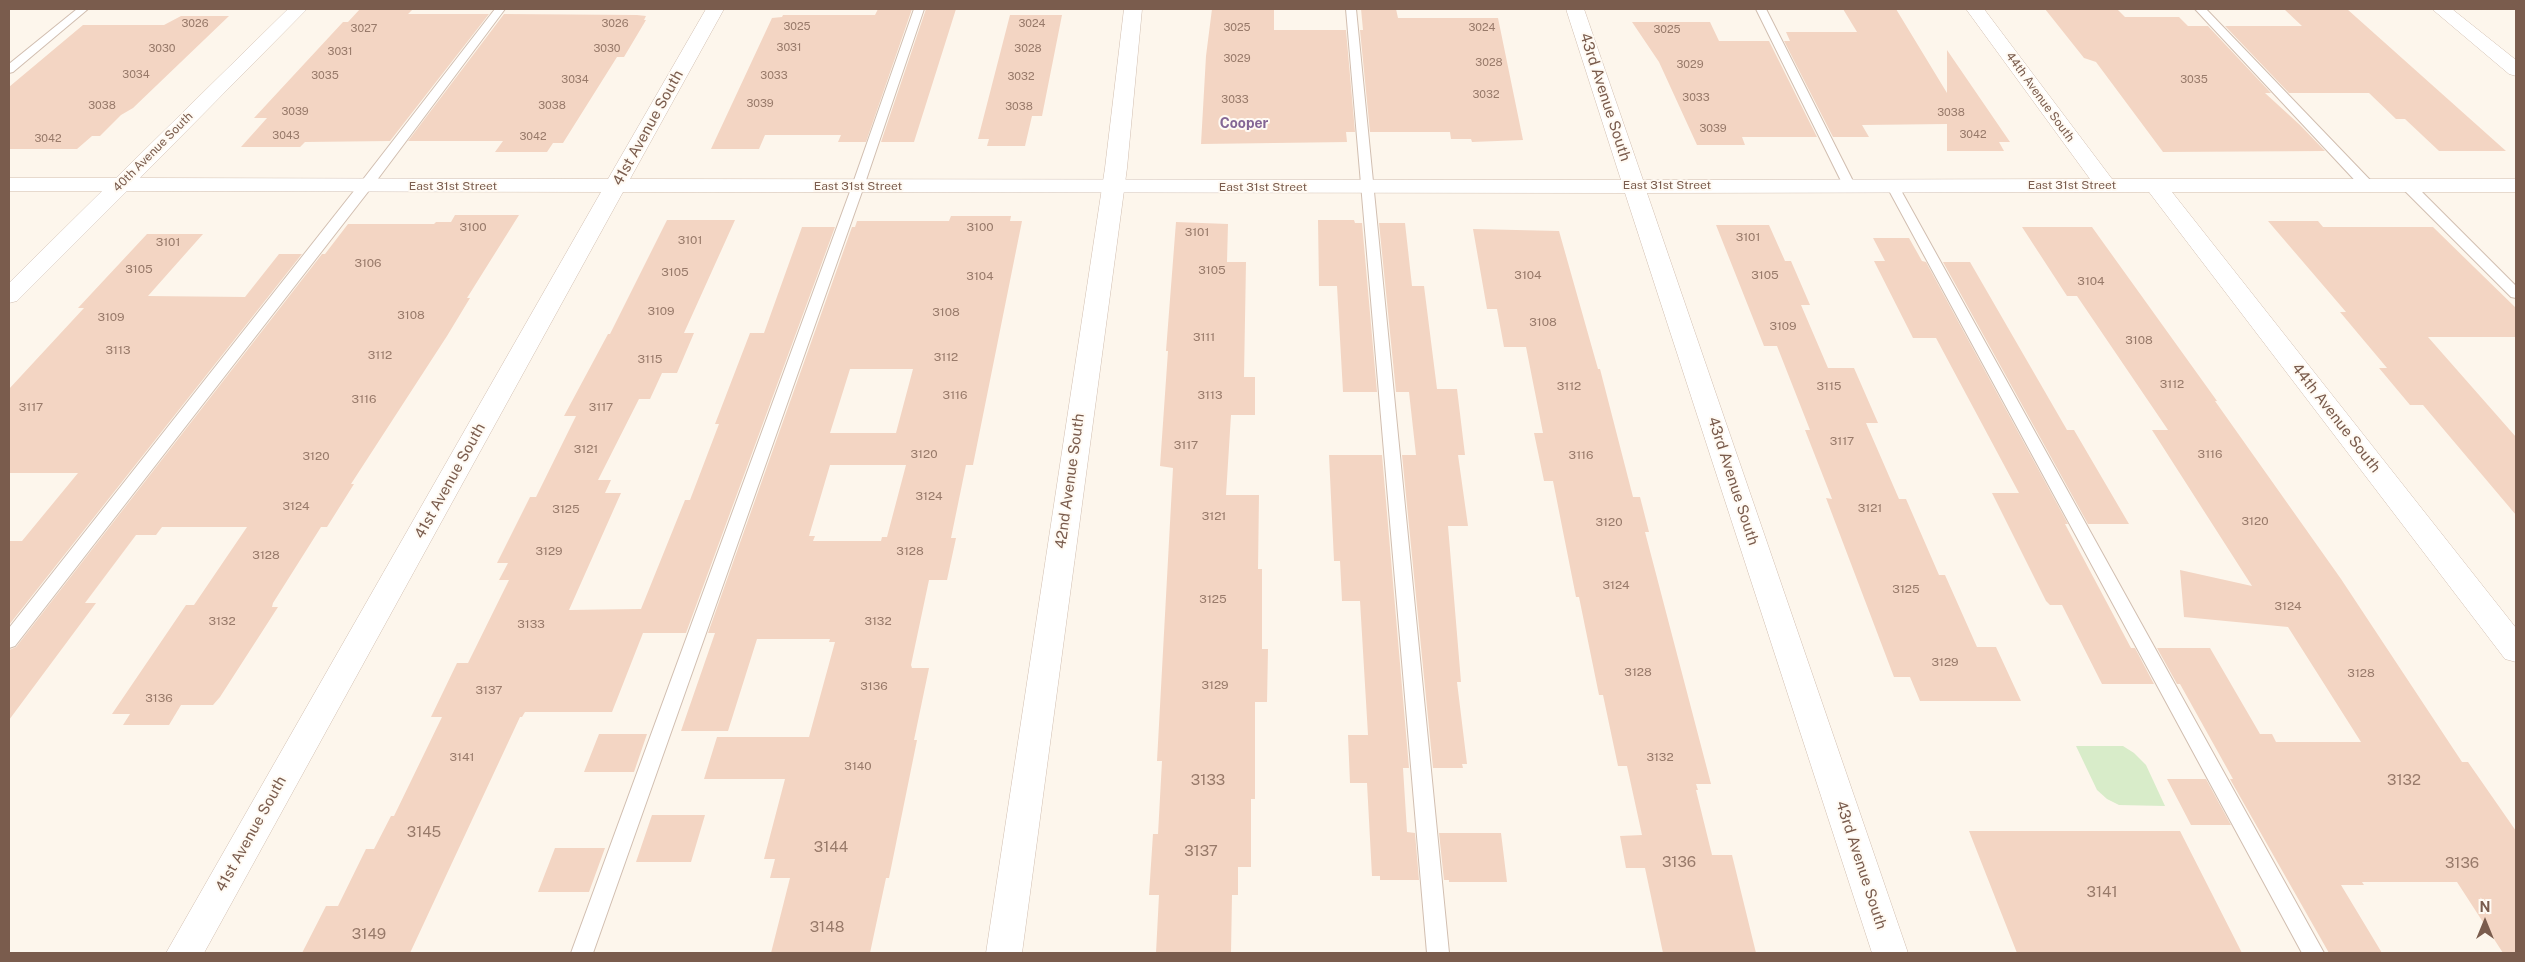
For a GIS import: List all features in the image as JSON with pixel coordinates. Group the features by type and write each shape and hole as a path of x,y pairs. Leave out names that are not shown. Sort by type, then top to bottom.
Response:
{"street":[{"name":"40th Avenue South","path":"9,296 298,9"},
{"name":"41st Avenue South","path":"184,953 715,9"},
{"name":"42nd Avenue South","path":"1004,953 1112,187 1134,9"},
{"name":"43rd Avenue South","path":"1575,9 1890,953"},
{"name":"44th Avenue South","path":"1975,9 2104,185"},
{"path":"2441,9 2516,70"},
{"name":"East 31st Street","path":"9,184 1112,187 2516,185"},
{"name":"44th Avenue South","path":"2155,185 2516,650"}],"lane":[{"path":"9,70 83,9"},
{"path":"9,641 366,185 500,9"},
{"path":"582,953 920,9"},
{"path":"1351,9 1438,953"},
{"path":"1761,9 1849,185"},
{"path":"2200,9 2367,185"},
{"path":"2406,184 2516,294"},
{"path":"1892,185 2313,953"}],"green space":[{"path":"2076,746 2123,746 2134,753 2146,765 2165,806 2119,805 2107,799 2097,790"}],"building":[{"path":"360,9 413,9 408,14 489,14 390,141 305,142 300,147 241,147 267,118 254,118 343,22 348,22"},
{"path":"878,9 912,9 866,142 838,142 841,135 765,135 759,149 711,149 772,18 782,17 783,15 875,15"},
{"path":"926,9 956,9 914,142 881,142"},
{"path":"1212,9 1274,9 1274,30 1346,30 1355,132 1346,132 1347,142 1201,144 1206,56"},
{"path":"1361,9 1396,9 1398,18 1498,18 1523,140 1472,142 1471,139 1451,139 1450,132 1370,132 1360,30 1363,30"},
{"path":"1843,9 1896,9 1947,93 1947,50 2010,142 1999,142 2004,151 1947,151 1947,124 1862,125 1869,137 1833,137 1784,41 1790,41 1786,32 1857,32"},
{"path":"2045,9 2117,9 2125,17 2179,17 2188,26 2208,26 2271,93 2265,93 2325,151 2163,152 2096,62 2084,58"},
{"path":"2284,9 2347,9 2506,151 2439,151 2405,119 2396,119 2369,93 2289,93 2225,26 2302,26"},
{"path":"504,14 637,15 646,16 644,20 646,20 624,57 617,57 563,143 553,143 547,152 495,152 503,141 408,141"},
{"path":"1010,15 1062,15 1042,116 1032,116 1025,146 987,146 989,139 978,139"},
{"path":"181,16 229,16 133,108 121,115 100,136 92,136 77,149 9,149 9,87 83,25 164,25"},
{"path":"1632,22 1710,22 1719,41 1769,41 1817,137 1742,137 1745,145 1697,145 1659,62"},
{"path":"455,215 519,215 467,298 470,298 447,336 351,484 354,484 327,527 321,527 273,603 272,607 278,607 213,705 181,705 169,725 123,725 130,714 112,714 186,605 194,605 247,527 162,527 156,535 136,535 85,603 96,603 9,720 9,650 16,647 322,254 325,254 348,224 434,224 436,222 451,222"},
{"path":"951,216 1011,216 1010,221 1022,221 973,465 966,465 951,538 956,538 947,580 929,580 911,665 912,668 929,668 914,740 917,740 889,878 886,878 870,953 771,953 790,878 770,878 775,859 764,859 785,779 704,779 717,737 809,737 835,642 829,642 830,639 757,639 728,731 681,731 715,633 708,633 852,227 855,227 857,221 949,221","holes":["850,369 913,369 896,433 830,433","830,465 906,465 887,537 882,537 881,541 813,541 815,536 809,536"]},
{"path":"667,220 735,220 684,333 694,333 677,373 662,373 650,399 639,399 598,480 611,480 605,493 621,493 569,610 641,609 685,500 690,500 719,424 715,424 750,333 764,333 802,227 835,227 686,633 643,633 612,712 525,712 520,717 410,953 302,953 326,906 338,906 366,849 374,849 391,816 394,816 442,717 431,717 457,663 468,663 509,580 499,580 508,563 497,563 530,497 536,497 576,416 564,416 608,334 610,334"},
{"path":"1318,220 1354,220 1355,223 1362,223 1377,392 1343,392 1337,286 1319,286"},
{"path":"2268,221 2318,221 2323,227 2433,227 2516,308 2516,337 2428,337 2516,437 2516,515 2423,405 2410,405 2379,368 2387,368 2340,312 2346,312"},
{"path":"1176,222 1228,224 1227,262 1246,262 1244,377 1255,377 1255,415 1231,415 1226,495 1259,495 1258,569 1262,569 1262,649 1268,649 1267,702 1255,702 1255,799 1251,799 1251,867 1238,867 1238,895 1232,895 1231,953 1156,953 1159,895 1149,895 1153,834 1158,834 1162,761 1157,761 1173,468 1160,466 1168,351 1166,351"},
{"path":"1379,223 1405,223 1412,286 1424,286 1437,389 1457,389 1465,455 1458,455 1468,526 1448,526 1461,682 1457,682 1467,764 1462,764 1463,768 1433,768 1402,455 1416,455 1409,392 1396,392"},
{"path":"1716,225 1769,225 1785,261 1791,261 1810,305 1801,305 1828,368 1854,368 1878,423 1866,423 1899,499 1906,499 1939,575 1945,575 1977,647 1996,647 2021,701 1920,701 1910,677 1894,677 1826,498 1832,499 1805,430 1810,430 1777,346 1764,346"},
{"path":"2022,227 2092,227 2217,401 2215,401 2341,579 2462,762 2468,762 2516,831 2516,953 2503,953 2457,882 2362,882 2364,885 2341,885 2382,953 2329,953 2230,779 2233,779 2180,684 2177,684 2157,648 2210,648 2260,734 2272,734 2276,742 2361,742 2288,627 2184,617 2180,570 2252,586 2152,430 2168,430 2077,296 2067,296"},
{"path":"1473,229 1559,231 1598,369 1600,369 1633,497 1640,497 1649,532 1645,532 1711,784 1696,784 1698,790 1696,790 1712,855 1732,855 1756,953 1663,953 1645,868 1626,868 1620,836 1642,835 1627,766 1618,766 1603,695 1599,695 1579,597 1576,597 1553,481 1544,481 1534,433 1543,433 1526,347 1504,347 1497,309 1487,309"},
{"path":"147,234 203,234 148,296 245,297 279,254 302,254 9,625 9,541 22,541 78,473 9,473 9,389 84,308 78,308"},
{"path":"1873,238 1909,238 1922,261 1926,262 2068,524 2065,524 2131,648 2135,648 2154,684 2102,684 2062,605 2050,605 2046,601 1992,493 2019,493 1936,338 1913,338 1874,261 1885,261"},
{"path":"1943,262 1970,262 2067,430 2074,430 2129,524 2088,524"},
{"path":"1329,455 1382,455 1409,768 1403,768 1407,832 1415,833 1419,880 1380,880 1380,876 1372,876 1367,783 1350,783 1348,735 1368,735 1360,601 1342,601 1340,561 1334,561"},
{"path":"599,734 647,734 634,772 584,772"},
{"path":"2167,779 2206,779 2231,825 2191,825"},
{"path":"652,815 705,815 691,862 636,862"},
{"path":"1969,831 2180,831 2242,953 2017,953"},
{"path":"1439,833 1501,833 1507,882 1449,882 1449,880 1444,880"},
{"path":"555,848 605,848 589,892 538,892"}],"district":[{"name":"Cooper","path":"1244,124"}]}
